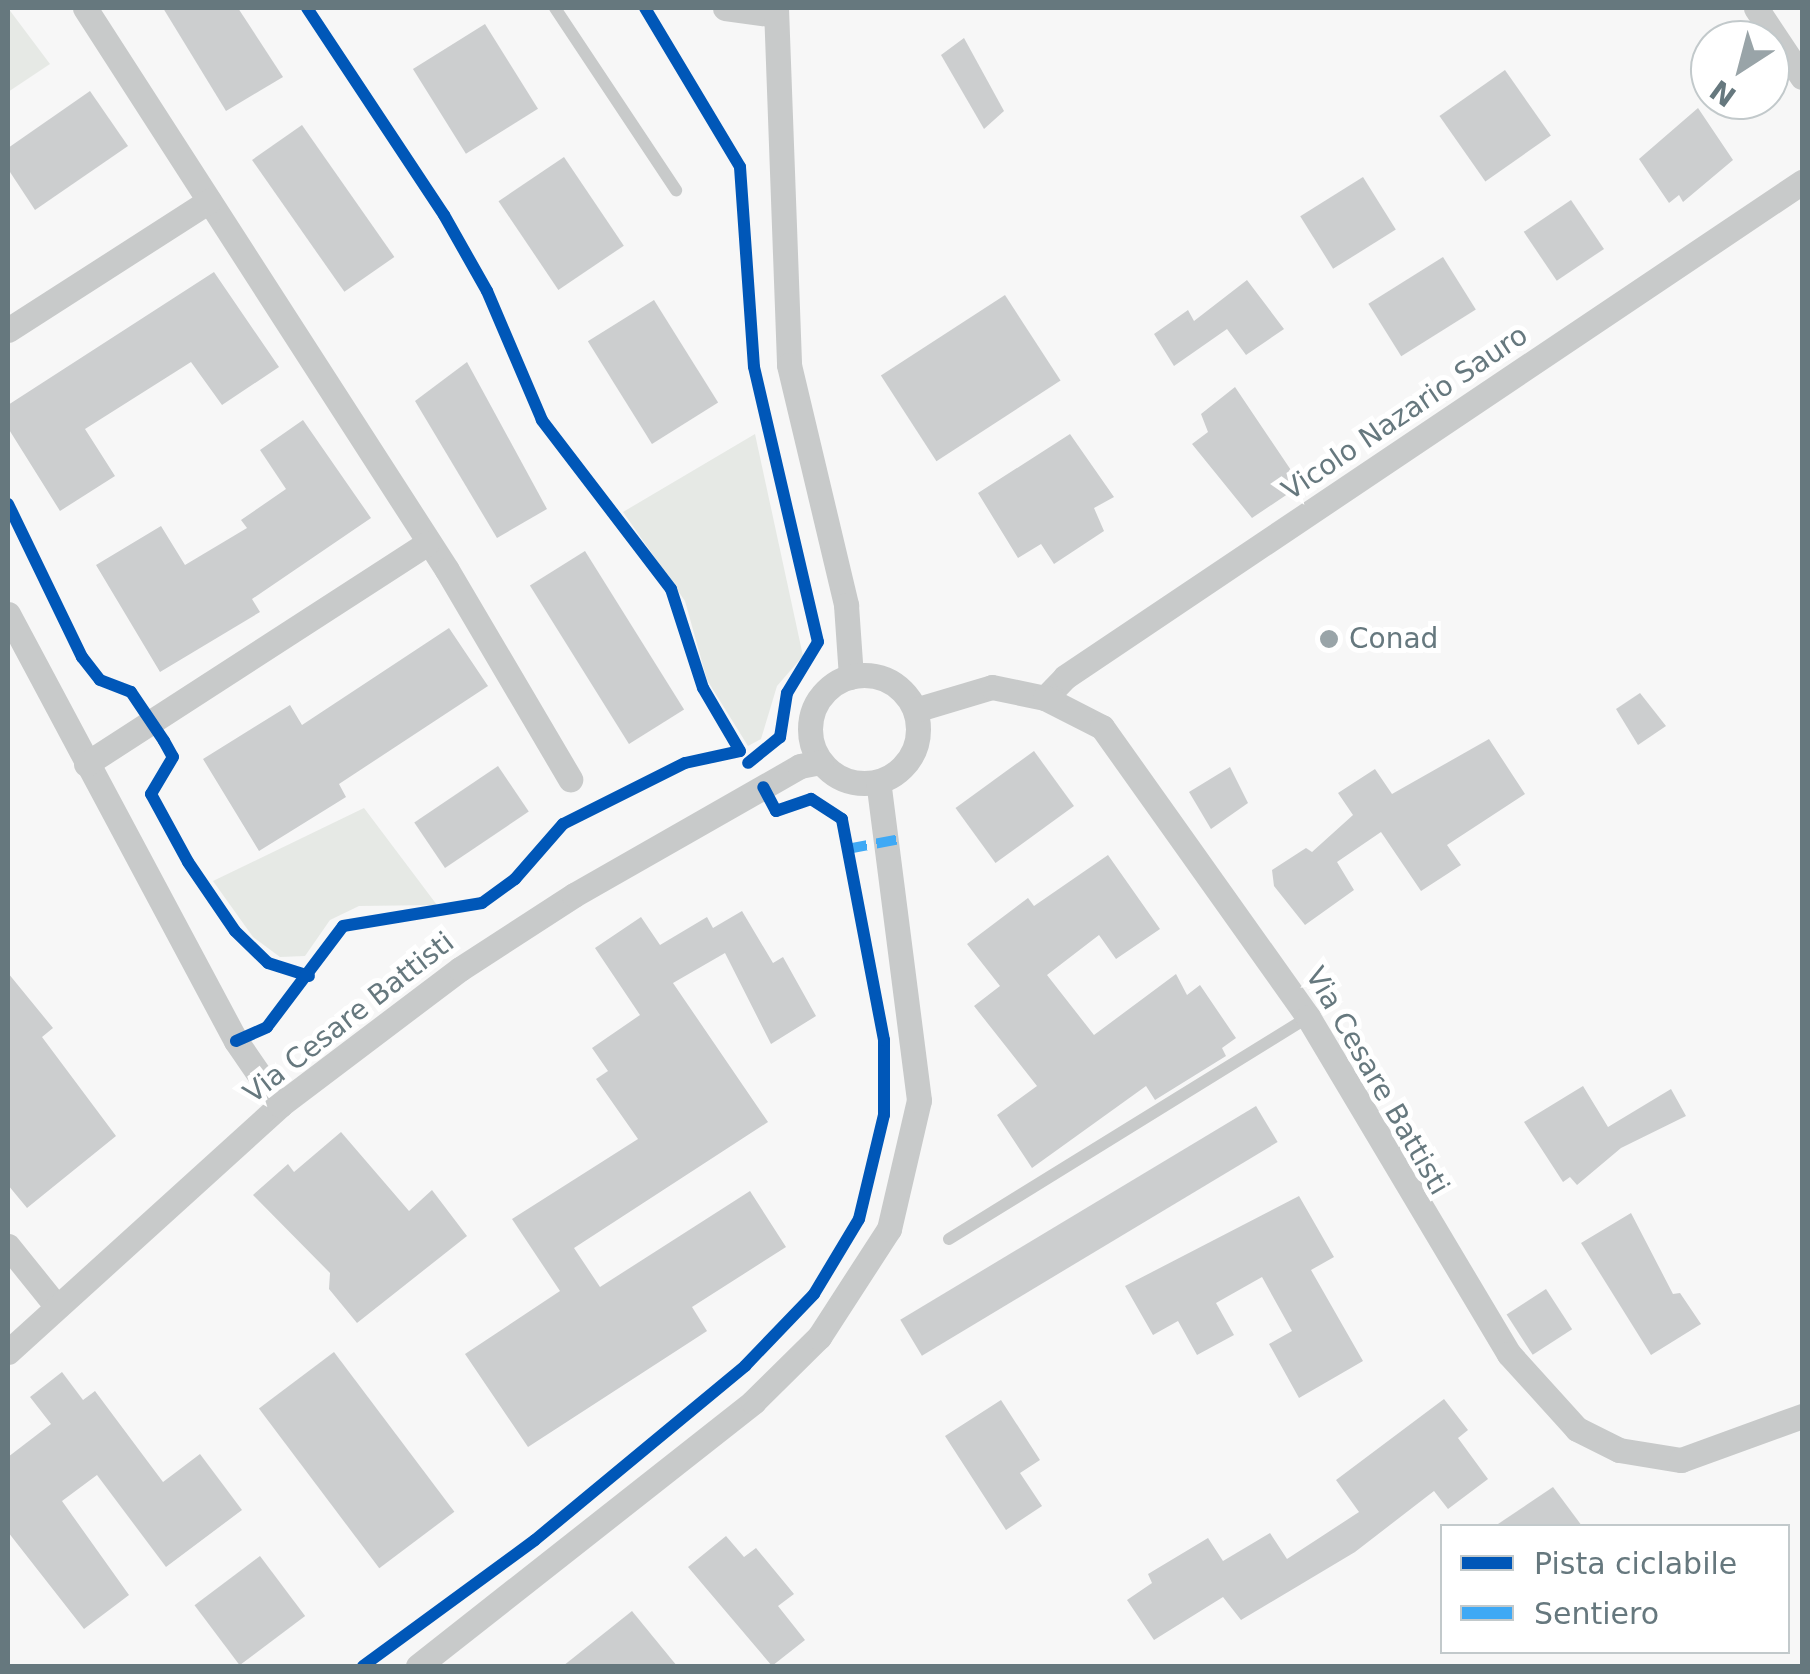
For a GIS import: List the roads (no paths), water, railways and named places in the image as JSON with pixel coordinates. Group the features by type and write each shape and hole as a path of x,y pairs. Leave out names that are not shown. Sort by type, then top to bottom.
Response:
{"street":[{"path":"85,8 427,542 570,779"},
{"path":"725,8 776,11 788,365 846,605 850,677 813,712 820,762 846,781 878,782 908,762 919,728 915,710 896,685 850,677"},
{"path":"1756,8 1802,77"},
{"name":"Vicolo Nazario Sauro","path":"1045,698 1065,677 1802,182"},
{"path":"8,330 209,200"},
{"path":"86,764 427,542"},
{"path":"8,614 236,1041 280,1105"},
{"name":"Via Cesare Battisti","path":"915,710 992,687 1045,698 1102,727 1308,1016 1487,1321 1539,1396 1577,1429 1619,1450 1681,1460 1802,1416"},
{"name":"Via Cesare Battisti","path":"8,1352 280,1105 526,923 800,766 820,762"},
{"path":"418,1666 753,1402 818,1337 880,1245 908,1170 919,1100 878,782"},
{"path":"8,1246 58,1307"}],"lane":[{"path":"554,8 676,190"},
{"path":"949,1238 1308,1016"}],"place":[{"name":"Conad","path":"1329,639"}]}
